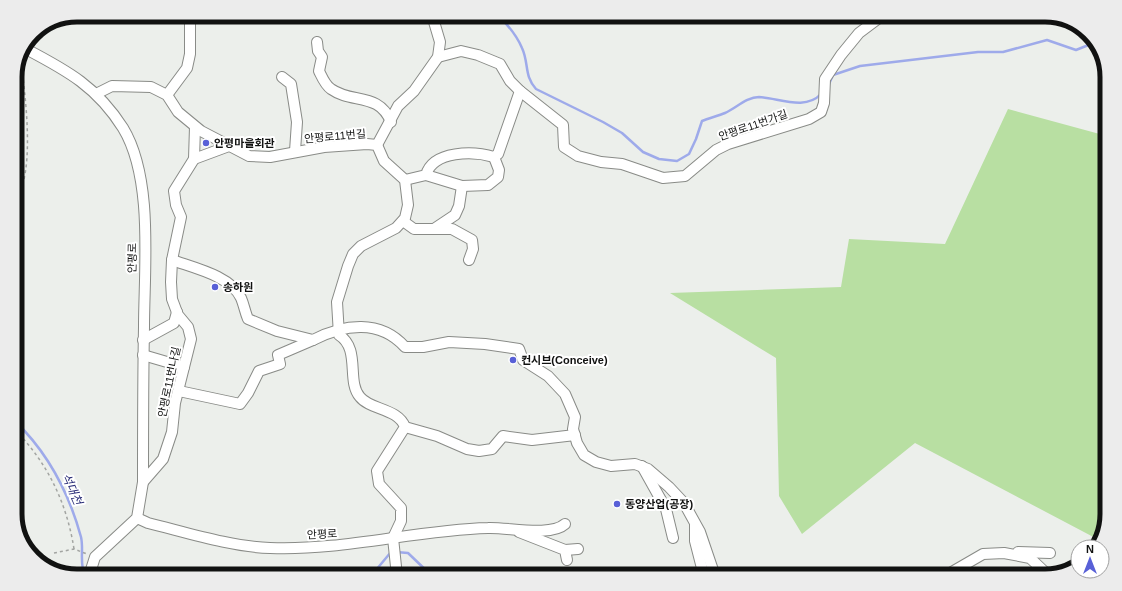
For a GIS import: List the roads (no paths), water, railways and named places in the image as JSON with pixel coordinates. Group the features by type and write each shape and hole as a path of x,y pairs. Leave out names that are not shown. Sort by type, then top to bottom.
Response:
{"street":[{"path":"96,94 112,86 140,85 151,87 167,95 187,68 190,54 190,22"},
{"path":"434,22 440,42 438,57"},
{"name":"안평로11번가길","path":"438,57 461,51 478,55 500,64 510,81 520,91 563,125 564,147 578,156 601,162 622,164 663,178 685,176 716,150 728,144 809,119 821,112 825,90 825,79 841,55 859,33 874,22"},
{"path":"317,42 318,51 322,57 319,71 331,89 379,104 388,113 391,122"},
{"name":"안평로","path":"29,50 66,70 87,85 104,103 123,129 132,148 144,195 143,482 137,518 148,523 227,542 269,548 333,546 394,547 436,532 489,528 512,530"},
{"name":"안평로11번길","path":"377,146 391,122 398,106 414,92 438,57"},
{"name":"안평로11번길","path":"282,76 291,84 297,122 295,151"},
{"path":"426,175 428,168 435,161 451,155 494,156 498,154 520,91"},
{"name":"안평로11번길","path":"167,95 178,112 196,127 249,156 270,157 295,151 367,144 377,146"},
{"name":"안평로11번나길","path":"143,482 163,459 172,432 175,403 191,339 188,327 177,312 172,299 172,260 180,217 174,191 194,159 196,127"},
{"path":"194,159 229,146"},
{"name":"안평로11번길","path":"377,146 384,160 405,180"},
{"path":"494,156 498,170 498,177 488,185 462,186 426,175 405,180 408,205 403,221 396,228 361,246 353,254 337,302 339,334 345,338 352,356 355,389 360,398 399,418 405,427 437,436 467,448 479,451 492,449 503,436 532,440 575,435"},
{"path":"434,229 455,215 459,206 462,186"},
{"path":"403,221 414,229 452,229 472,240 473,249 469,260"},
{"path":"172,260 214,275 232,287 241,298 248,319 277,330 313,340"},
{"path":"143,340 174,323 177,312"},
{"path":"179,391 240,404 248,393 259,371 280,364 278,355 339,330 360,327 383,330 396,337 405,347 424,347 449,342 485,344 519,349 524,360 548,376 565,394 575,417 573,429 576,443 584,454 596,462 611,466 635,464 642,466 648,469 669,487 684,503 695,521 712,569"},
{"path":"143,355 184,367"},
{"path":"396,569 394,547 401,521 401,508 379,484 377,471 386,453 400,438 405,427"},
{"path":"642,466 666,509 673,538"},
{"path":"92,569 95,557 137,518"},
{"path":"695,521 695,540 702,569"},
{"path":"512,530 554,530 565,524"},
{"path":"512,530 566,555 578,549"},
{"path":"957,569 983,554 1026,551 1050,553"},
{"path":"1004,553 1030,558 1042,569"}],"waterway":[{"path":"505,22 512,30 520,44 524,54 528,74 536,89 603,122 622,133 643,152 659,159 677,161 689,154 702,121 725,113 750,99 759,97 800,103 815,99 821,94"},
{"path":"829,84 833,75 860,66 978,52 1003,52 1047,40 1076,50 1090,45"},
{"name":"석대천","path":"22,428 38,446 64,489 81,537 83,569"},
{"name":"석대천","path":"377,569 391,552"},
{"name":"석대천","path":"396,552 408,553 425,569"}],"place":[{"name":"안평마을회관","path":"206,143"},
{"name":"송하원","path":"215,287"},
{"name":"컨시브(Conceive)","path":"513,360"},
{"name":"동양산업(공장)","path":"617,504"}]}
